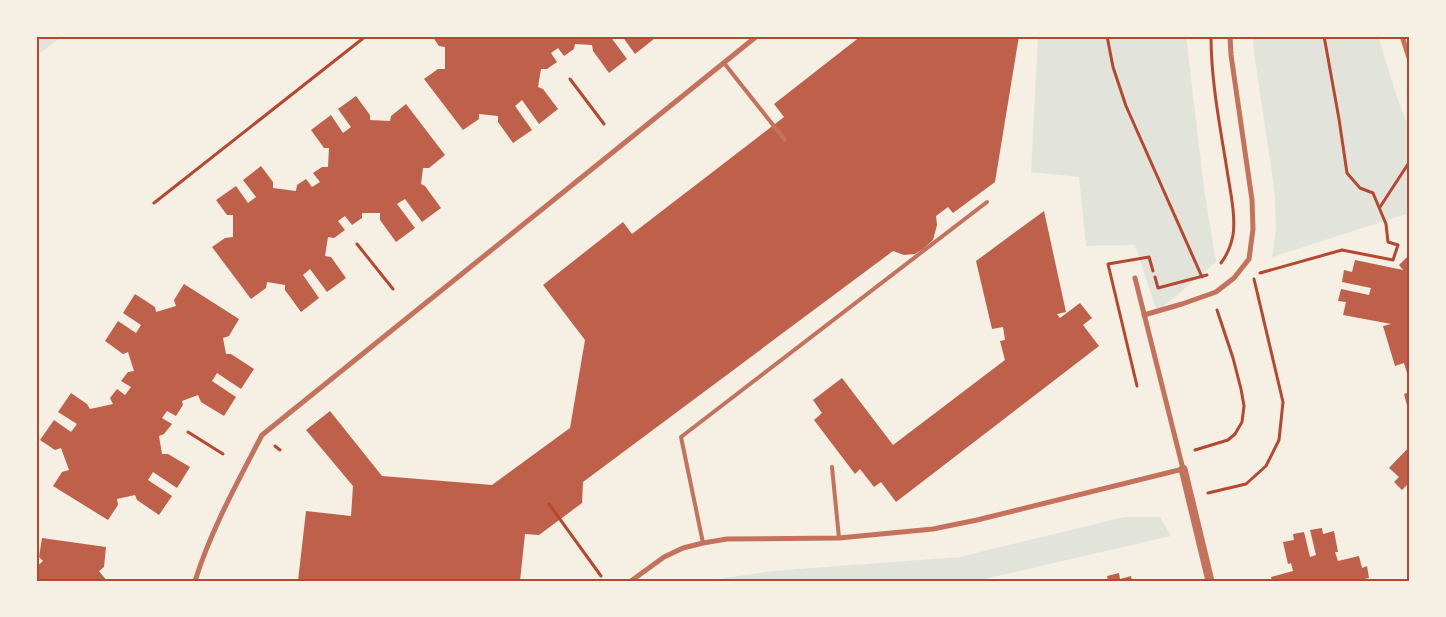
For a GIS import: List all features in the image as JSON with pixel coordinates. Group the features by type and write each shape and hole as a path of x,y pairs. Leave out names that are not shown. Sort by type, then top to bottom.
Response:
{"street":[{"path":"195,581 226,505 262,435 756,36"},
{"path":"1144,315 1216,292 1234,278 1248,259 1253,229 1252,200 1231,55 1230,36"},
{"path":"1402,36 1410,61"},
{"path":"1134,278 1210,581"},
{"path":"631,581 664,557 684,548 703,543 727,539 839,538 933,529 977,520 1183,469"}],"lane":[{"path":"724,63 785,140"},
{"path":"703,543 681,437 987,202"},
{"path":"832,467 839,538"}],"path":[{"path":"154,204 366,36"},
{"path":"1107,36 1113,67 1126,106 1206,285"},
{"path":"1210,36 1213,76 1233,223 1231,244 1219,266"},
{"path":"1208,493 1246,484 1266,466 1279,440 1283,402 1253,275 1342,250 1393,260 1398,245 1388,242 1386,224 1373,193 1360,188 1347,173 1324,36"},
{"path":"570,79 604,124"},
{"path":"1380,208 1410,161"},
{"path":"357,244 393,290"},
{"path":"1108,264 1137,386"},
{"path":"1158,288 1210,274"},
{"path":"1197,449 1228,440 1235,434 1242,422 1244,406 1233,358 1214,302"},
{"path":"188,432 223,454"},
{"path":"549,504 602,576"}],"shaded area":[{"path":"36,36 63,36 36,56"},
{"path":"1038,36 1186,36 1204,188 1216,262 1157,312 1135,245 1086,246 1079,177 1031,172"},
{"path":"1253,36 1378,36 1410,132 1410,213 1272,257 1276,230 1275,198"},
{"path":"1124,517 1160,517 1171,536 976,581 705,581 772,571 960,557"}],"building":[{"path":"432,36 610,36 627,59 609,73 593,51 592,45 575,44 574,49 564,56 558,48 551,53 557,62 547,69 541,69 538,87 543,89 558,109 539,124 522,100 515,106 532,130 513,143 498,122 498,116 479,114 479,119 463,130 424,79 438,69 445,69 445,47 439,46"},
{"path":"622,36 652,36 654,39 635,54"},
{"path":"861,36 1019,36 995,182 953,213 948,207 936,216 937,225 933,240 923,249 915,254 904,255 893,251 583,482 582,503 539,535 525,534 520,581 298,581 306,511 351,516 353,486 306,430 330,411 382,476 492,485 570,428 585,340 543,285 623,222 632,234 784,117 774,104"},
{"path":"356,96 370,115 370,120 390,121 391,116 406,104 445,155 429,168 423,168 421,184 425,186 441,208 422,222 405,199 397,204 415,228 396,242 380,220 380,213 362,213 362,218 352,225 345,216 338,221 345,230 334,238 328,237 325,256 331,257 346,278 327,292 310,269 303,275 319,298 301,312 285,290 285,285 267,282 266,288 251,299 212,247 225,238 233,237 233,215 227,215 216,200 236,186 248,203 256,197 243,180 261,166 273,182 273,188 296,191 297,185 306,179 312,187 320,182 313,173 322,167 328,167 329,148 324,148 311,130 331,115 343,133 351,127 338,109"},
{"path":"1044,211 1066,312 1057,314 1060,318 1080,303 1092,318 1083,325 1099,346 896,502 881,482 874,487 860,469 855,474 814,420 822,413 813,400 842,378 893,445 1005,360 1000,341 1005,340 1003,327 992,329 976,261"},
{"path":"1410,254 1410,375 1408,376 1404,363 1395,366 1383,326 1391,324 1343,315 1346,302 1338,301 1341,289 1369,295 1371,288 1342,282 1344,270 1352,272 1355,260 1403,270 1399,265"},
{"path":"184,284 239,319 229,336 223,338 226,354 231,354 254,369 241,389 217,373 212,381 236,397 224,416 201,402 198,395 182,401 183,405 176,416 167,411 162,418 172,424 164,434 159,436 162,454 168,454 190,467 177,488 153,472 148,480 172,496 159,515 137,500 135,495 117,499 118,505 108,520 53,486 62,472 69,470 61,448 55,450 40,440 54,420 71,432 77,424 58,412 71,393 87,404 90,409 113,404 110,398 117,389 125,395 131,387 121,381 128,372 134,371 128,352 123,354 105,341 118,321 136,333 141,325 123,313 135,294 155,307 156,312 176,306 174,300"},
{"path":"1410,392 1410,413 1409,413 1404,394"},
{"path":"1410,446 1410,482 1402,490 1394,482 1399,477 1389,468"},
{"path":"1322,528 1323,534 1334,531 1338,552 1335,552 1338,561 1359,556 1362,568 1367,566 1369,578 1355,581 1272,581 1271,577 1293,571 1291,563 1288,564 1283,542 1294,540 1293,534 1304,532 1310,557 1316,555 1310,530"},
{"path":"42,538 106,547 104,567 99,571 107,581 36,581 36,567 43,561 39,557"},
{"path":"1119,573 1120,579 1131,576 1132,581 1108,581 1107,576"}]}
